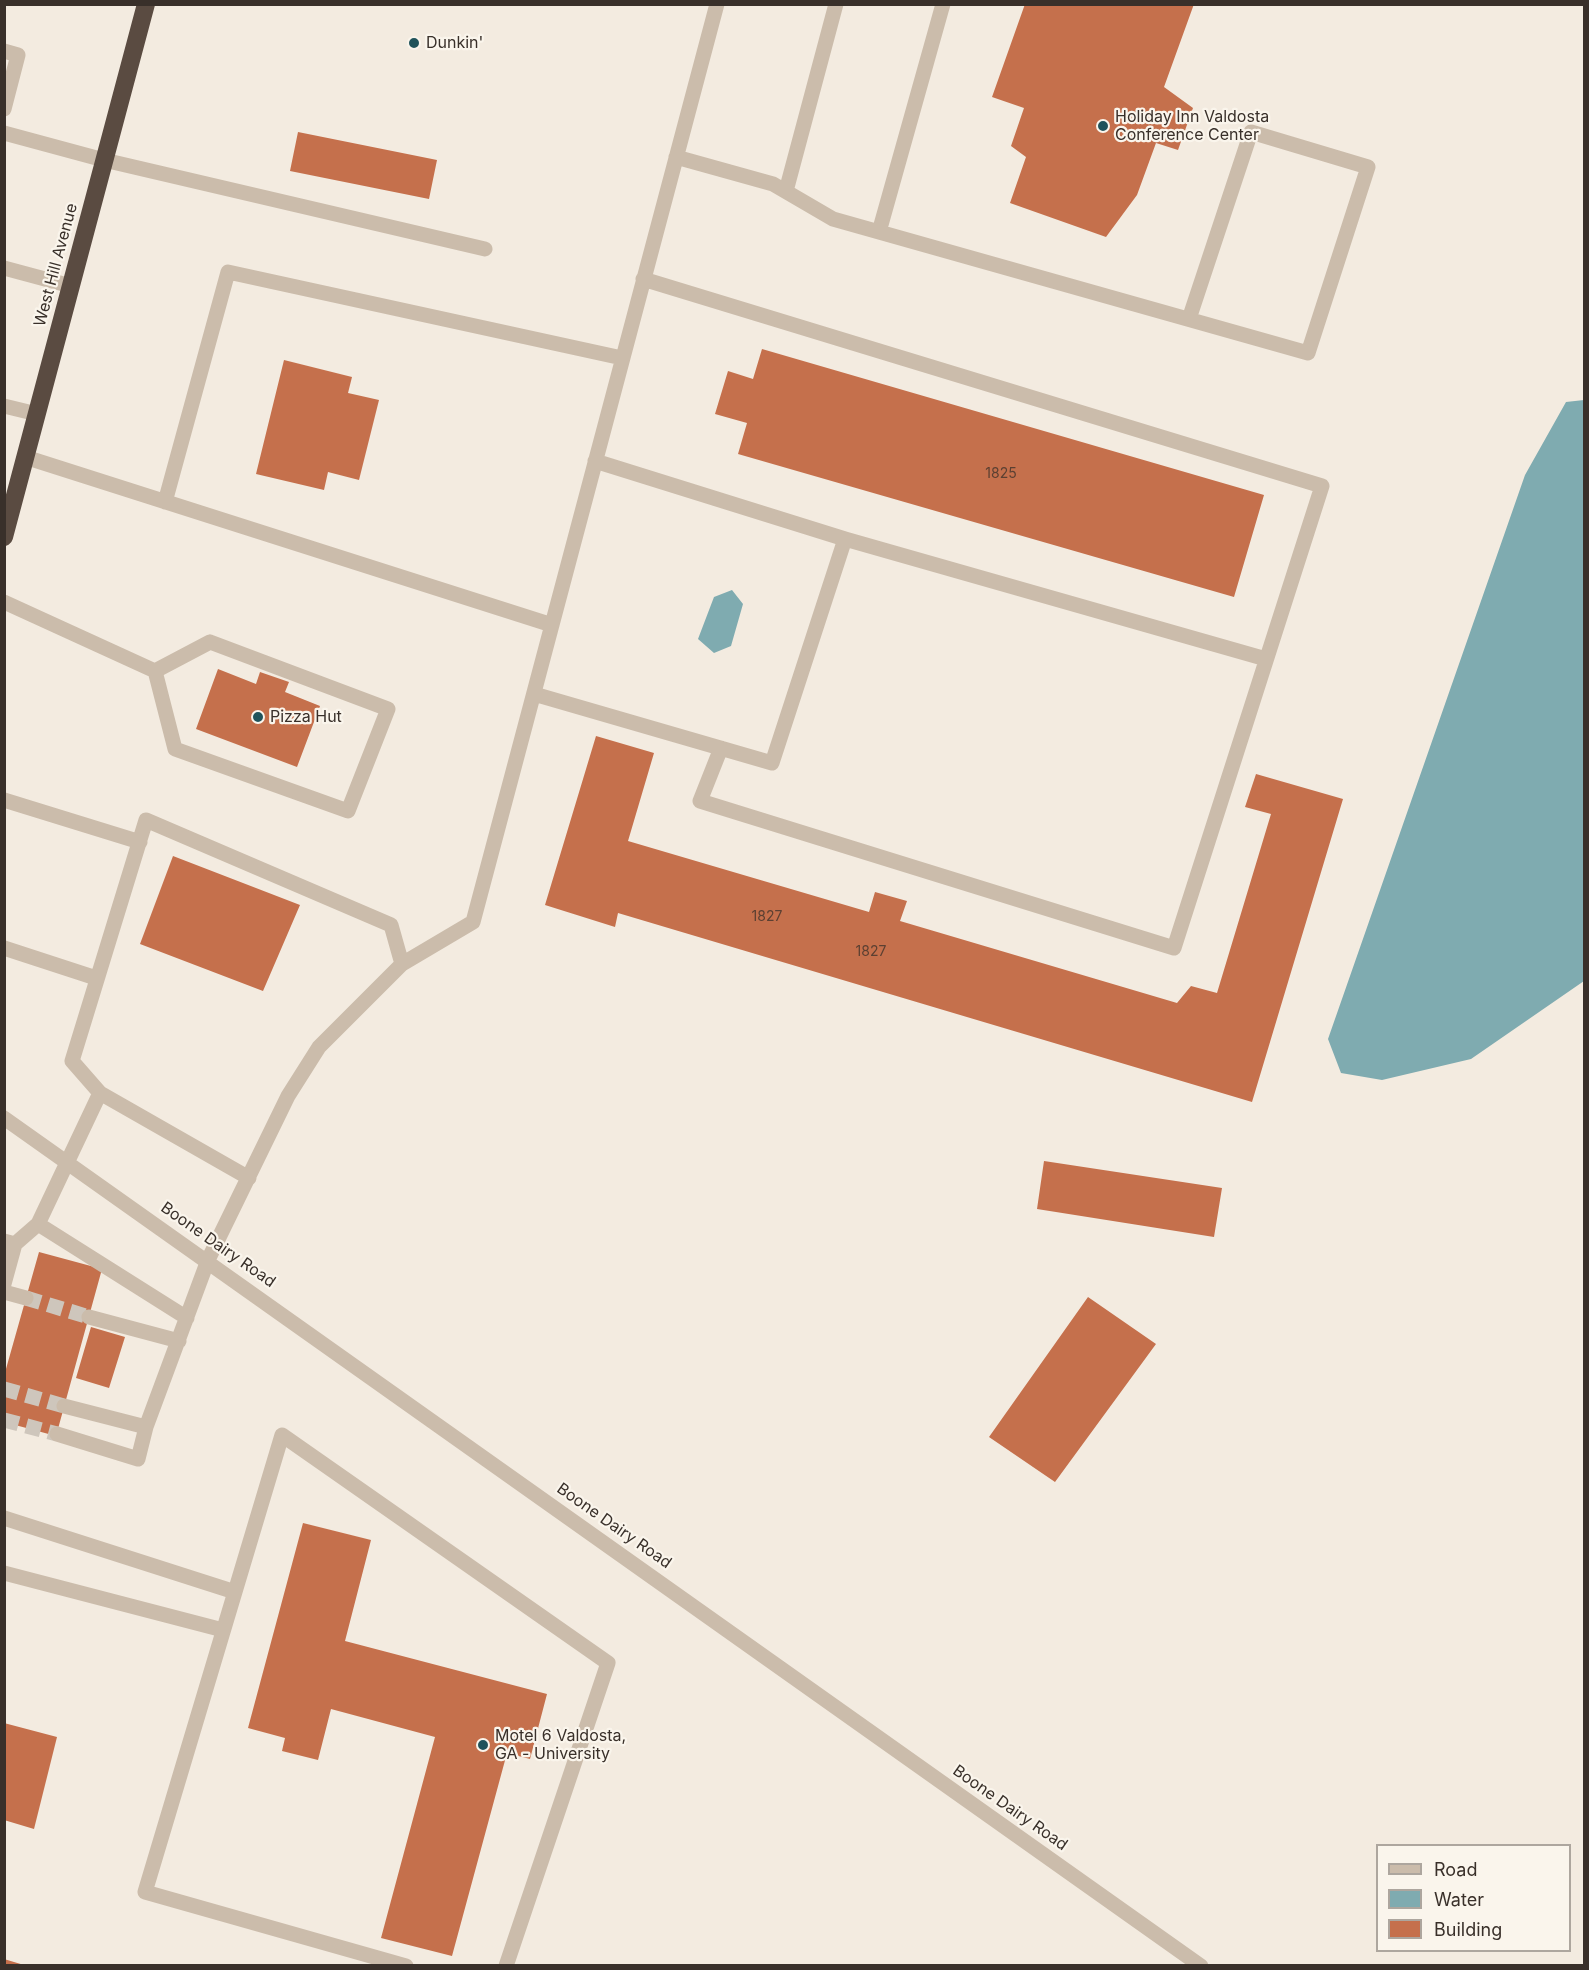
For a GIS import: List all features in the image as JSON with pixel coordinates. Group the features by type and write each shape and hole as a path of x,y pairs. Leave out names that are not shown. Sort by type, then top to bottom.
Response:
{"highway":[{"name":"West Hill Avenue","path":"4,537 146,4"}],"street":[{"path":"57,1434 138,1459 146,1427 208,1260 288,1095 319,1047 402,964 473,922 717,4"},
{"path":"786,191 836,4"},
{"path":"879,232 943,4"},
{"path":"4,51 18,55 5,108"},
{"path":"675,156 773,184 833,219 1308,353 1368,167 1251,132 1189,319"},
{"path":"4,133 105,160 485,249"},
{"path":"4,268 71,286"},
{"path":"165,502 228,272 622,358"},
{"path":"643,279 1322,486 1174,948 700,801 721,748"},
{"path":"4,406 37,414"},
{"path":"25,457 552,624"},
{"path":"595,461 844,539 1266,659"},
{"path":"534,694 772,763 844,539"},
{"path":"4,602 155,671"},
{"path":"210,642 388,709 348,811 175,749 155,671 210,642"},
{"path":"4,800 140,842"},
{"path":"249,1178 100,1093 72,1061 146,820 391,925 402,964"},
{"path":"4,948 96,978"},
{"path":"4,1284 10,1242 38,1224 70,1162 100,1093"},
{"name":"Boone Dairy Road","path":"4,1118 70,1162 1201,1965"},
{"path":"38,1224 187,1318"},
{"path":"4,1292 26,1298"},
{"path":"89,1317 179,1341"},
{"path":"64,1406 146,1427"},
{"path":"406,1965 145,1892 282,1435 608,1662 506,1965"},
{"path":"4,1518 235,1592"},
{"path":"4,1574 223,1630"}],"water":[{"path":"1584,400 1584,981 1471,1059 1382,1080 1341,1073 1328,1039 1525,475 1566,402"},
{"path":"732,590 743,604 731,646 714,653 698,639 714,597"}],"building":[{"name":"Holiday Inn Valdosta Conference Center","path":"1025,4 1194,4 1164,87 1193,108 1178,150 1156,143 1137,195 1106,237 1010,203 1026,157 1011,146 1024,108 992,97"},
{"path":"298,132 437,160 429,199 290,171"},
{"path":"762,349 1264,495 1234,597 738,454 747,423 715,414 728,371 753,379"},
{"path":"284,360 352,377 348,393 379,400 359,480 328,472 324,490 256,474"},
{"name":"Pizza Hut","path":"218,669 256,684 260,672 289,682 285,692 320,706 297,767 196,729"},
{"path":"596,736 654,753 628,841 869,912 875,892 907,901 900,921 1177,1003 1191,986 1217,993 1271,814 1245,807 1256,774 1343,799 1252,1102 618,913 615,927 545,905"},
{"path":"173,856 300,905 263,991 140,944"},
{"path":"1044,1161 1222,1188 1214,1237 1037,1209"},
{"path":"39,1252 102,1269 56,1436 4,1422 4,1376"},
{"path":"1088,1297 1156,1344 1055,1482 989,1437"},
{"path":"91,1327 125,1337 109,1388 76,1378"},
{"name":"Motel 6 Valdosta, GA - University","path":"303,1523 371,1540 345,1641 547,1694 530,1759 507,1753 452,1956 381,1938 435,1737 331,1709 318,1760 282,1751 285,1738 248,1728"},
{"path":"4,1723 57,1737 34,1829 4,1820"},
{"path":"4,1959 24,1965 24,1966 4,1966"}],"tunnel":[{"path":"26,1298 89,1317"},
{"path":"4,1389 64,1406"},
{"path":"4,1420 57,1434"}],"place":[{"name":"Dunkin'","path":"414,43"},
{"name":"Holiday Inn Valdosta Conference Center","path":"1103,126"},
{"name":"Pizza Hut","path":"258,717"},
{"name":"Motel 6 Valdosta, GA - University","path":"483,1745"}]}
